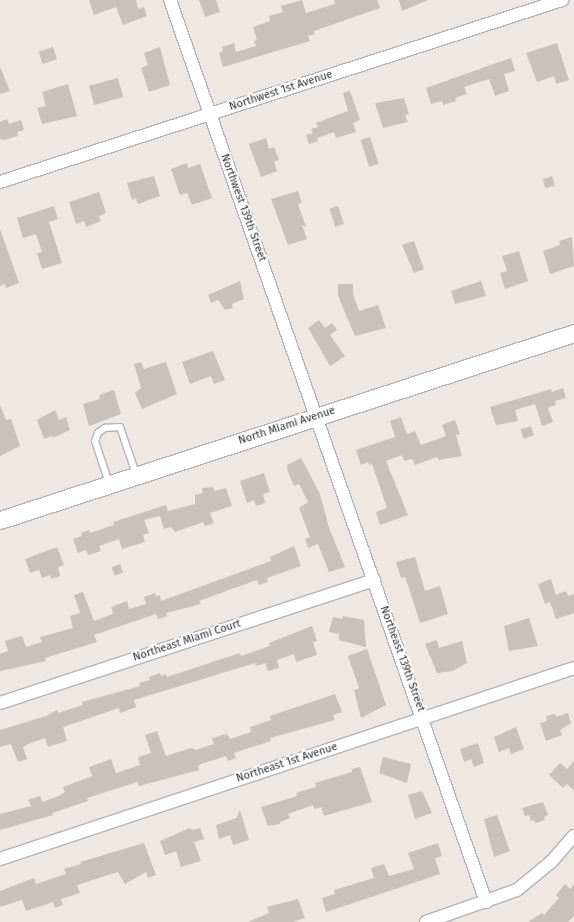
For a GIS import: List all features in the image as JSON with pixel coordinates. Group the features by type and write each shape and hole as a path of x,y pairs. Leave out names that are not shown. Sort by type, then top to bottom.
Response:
{"street":[{"name":"Northwest 139th Street","path":"170,0 316,416"},
{"name":"Northwest 1st Avenue","path":"0,182 562,0"},
{"name":"North Miami Avenue","path":"0,520 574,333"},
{"name":"Northeast 139th Street","path":"316,416 423,718 486,902"},
{"name":"Northeast Miami Court","path":"0,703 374,580"},
{"name":"Northeast 1st Avenue","path":"0,859 574,668"},
{"path":"426,922 517,890 552,861 574,836"}],"lane":[{"path":"110,484 96,441 98,433 105,428 120,427 136,475"}],"building":[{"path":"89,0 136,0 138,9 144,7 147,16 123,25 116,7 94,15"},
{"path":"199,0 216,0 220,12 205,17"},
{"path":"302,0 306,13 335,4 334,0 377,0 380,8 314,31 315,34 308,36 310,41 223,67 219,53 223,51 222,47 234,43 236,52 256,46 254,41 257,40 253,27 270,21 269,16 283,12 281,6"},
{"path":"399,0 426,0 426,1 402,11"},
{"path":"557,43 569,80 556,84 554,76 537,82 526,53"},
{"path":"53,47 57,59 43,64 39,52"},
{"path":"160,47 170,85 149,92 141,68 148,65 144,53"},
{"path":"511,58 515,71 504,74 509,91 495,96 489,79 464,87 467,94 455,98 456,101 443,105 442,101 431,104 426,88"},
{"path":"0,67 10,91 0,94"},
{"path":"118,78 123,97 94,105 89,86"},
{"path":"68,84 77,116 42,124 37,108 46,106 42,92"},
{"path":"350,91 360,120 353,123 356,132 336,138 334,132 317,138 318,141 309,144 306,135 313,133 311,129 318,127 316,123 348,111 343,93"},
{"path":"404,98 409,114 405,115 408,122 383,128 375,103"},
{"path":"7,119 9,124 21,120 24,130 17,132 18,136 4,140 0,139 0,122"},
{"path":"370,137 379,164 369,167 360,140"},
{"path":"266,138 269,149 274,147 279,160 274,162 277,171 261,177 249,144"},
{"path":"187,163 188,168 200,164 212,198 192,205 187,193 180,195 171,169"},
{"path":"154,176 160,196 138,204 136,198 132,200 127,183"},
{"path":"552,176 555,186 545,188 543,179"},
{"path":"298,191 302,203 298,204 306,227 302,225 307,239 288,245 271,199"},
{"path":"99,192 106,213 99,216 101,221 86,227 84,221 76,224 69,202"},
{"path":"54,206 58,219 49,222 62,263 42,269 37,253 42,252 36,234 23,238 17,218"},
{"path":"338,206 344,224 335,227 329,209"},
{"path":"0,229 19,283 6,288 5,284 0,286"},
{"path":"572,237 574,266 550,274 543,251 560,245 559,241"},
{"path":"414,241 424,269 414,273 402,245"},
{"path":"519,251 528,281 505,289 500,273 507,271 502,256"},
{"path":"240,281 244,299 232,304 233,308 225,310 218,300 211,303 208,295"},
{"path":"481,281 486,296 455,304 451,291"},
{"path":"338,284 353,284 353,294 359,311 378,305 386,328 355,336 338,296"},
{"path":"319,320 325,328 332,323 337,330 330,335 345,356 330,366 308,328"},
{"path":"213,351 225,380 214,384 211,376 190,384 182,362"},
{"path":"141,362 144,369 166,362 177,394 142,409 135,393 141,388 134,364"},
{"path":"563,388 566,398 555,401 556,405 548,408 553,422 542,426 535,404 515,410 518,421 496,425 490,407 551,389 552,392"},
{"path":"114,390 121,414 89,426 83,404 100,399 99,395"},
{"path":"0,405 6,420 11,419 20,446 0,456"},
{"path":"55,410 59,420 66,417 70,430 53,438 52,436 44,439 37,420"},
{"path":"401,417 407,434 415,431 421,445 446,436 442,425 455,420 460,434 456,435 462,456 439,460 437,457 415,465 412,459 404,461 402,455 386,461 408,515 380,525 376,512 387,508 372,464 369,465 368,462 361,465 356,450 395,437 390,421"},
{"path":"531,426 534,436 523,439 520,429"},
{"path":"301,458 320,494 329,528 345,567 329,572 318,544 308,548 305,539 310,537 299,508 308,502 299,484 294,486 288,472 287,465"},
{"path":"264,473 270,492 263,494 265,503 256,506 254,500 247,503 240,481"},
{"path":"213,487 214,491 226,488 232,506 210,513 214,523 205,526 203,522 175,532 171,527 164,529 160,516 144,520 149,533 143,535 145,542 122,549 119,539 99,546 101,551 88,555 86,550 78,553 73,539 82,536 81,533 89,530 90,533 114,525 113,522 166,505 168,511 195,504 195,495 203,493 202,488"},
{"path":"294,546 301,566 267,578 268,582 259,585 257,580 199,601 201,604 166,613 167,616 158,619 156,614 94,635 97,642 45,658 46,661 0,671 0,654 8,651 5,641 22,636 26,647 42,642 40,637 73,628 70,616 80,613 74,595 83,592 94,621 113,614 111,607 127,601 129,609 146,604 144,597 155,593 156,596 160,595 161,601 271,561 270,557"},
{"path":"57,547 64,565 58,567 60,576 51,579 50,575 42,578 39,570 30,573 25,559"},
{"path":"415,557 425,591 440,586 448,614 420,623 405,577 401,578 396,562"},
{"path":"120,564 123,572 115,576 112,567"},
{"path":"551,579 556,595 566,591 568,596 574,594 574,613 556,619 550,602 545,604 538,584"},
{"path":"343,616 364,620 366,647 339,640 339,634 329,632 333,617 342,619"},
{"path":"529,618 538,646 509,651 504,626"},
{"path":"312,626 317,641 313,642 317,655 296,662 294,654 277,660 279,668 268,671 265,663 256,666 255,663 134,700 136,707 120,713 119,708 63,727 67,741 48,747 45,738 28,744 23,747 27,759 18,762 11,744 0,747 0,730 46,716 57,710 58,713 83,705 82,702 140,686 139,683 150,680 149,677 160,673 161,676 166,674 167,677 240,653 241,656 270,646 269,643"},
{"path":"437,640 439,648 462,641 467,663 453,671 437,673 425,644"},
{"path":"367,649 386,705 361,718 354,690 359,688 348,656"},
{"path":"335,694 342,712 333,715 335,720 270,738 271,741 234,753 236,758 228,761 226,756 201,764 198,766 199,770 139,786 137,782 87,798 88,801 52,813 53,815 0,830 0,814 31,806 28,800 40,796 42,802 59,796 65,792 63,787 92,776 89,767 111,759 116,773 140,765 138,757 151,753 145,735 157,731 166,756 191,748 196,750 214,744 212,738 227,734 230,739 251,732 250,727 271,720 270,716"},
{"path":"568,713 571,723 560,730 562,735 546,741 540,723 547,721 546,717 550,715 555,714 556,717"},
{"path":"516,727 524,749 511,754 509,748 499,752 494,737"},
{"path":"478,743 484,763 474,767 471,759 464,762 460,749"},
{"path":"383,757 411,764 407,783 379,773"},
{"path":"574,761 574,790 567,784 563,788 549,775 560,763 567,769"},
{"path":"360,767 372,802 324,816 321,807 314,809 313,805 288,814 290,818 280,822 280,824 268,826 261,807 297,796 296,793 316,787 315,783 352,772 352,769"},
{"path":"422,791 432,813 415,819 408,795"},
{"path":"543,802 548,815 544,817 545,820 535,823 534,820 531,821 529,815 525,816 522,808"},
{"path":"240,810 249,840 233,845 230,835 219,839 216,825 236,818"},
{"path":"497,815 510,851 494,857 484,819"},
{"path":"190,828 191,830 200,828 204,839 194,842 201,861 181,867 176,851 165,855 160,841"},
{"path":"144,843 156,875 148,878 146,872 125,884 118,872 77,885 80,893 61,899 63,905 55,908 53,902 26,911 22,900 0,907 0,891 34,878 36,884 66,874 64,869 81,864 80,862"},
{"path":"438,843 442,856 435,858 440,874 326,912 322,898 335,894 334,890 374,878 371,868 384,864 389,876 414,869 408,853"},
{"path":"565,884 570,889 574,884 574,916 568,922 528,922 542,913 544,915 559,898 556,895"},
{"path":"298,899 305,918 293,922 248,922 269,913 267,907"}]}
